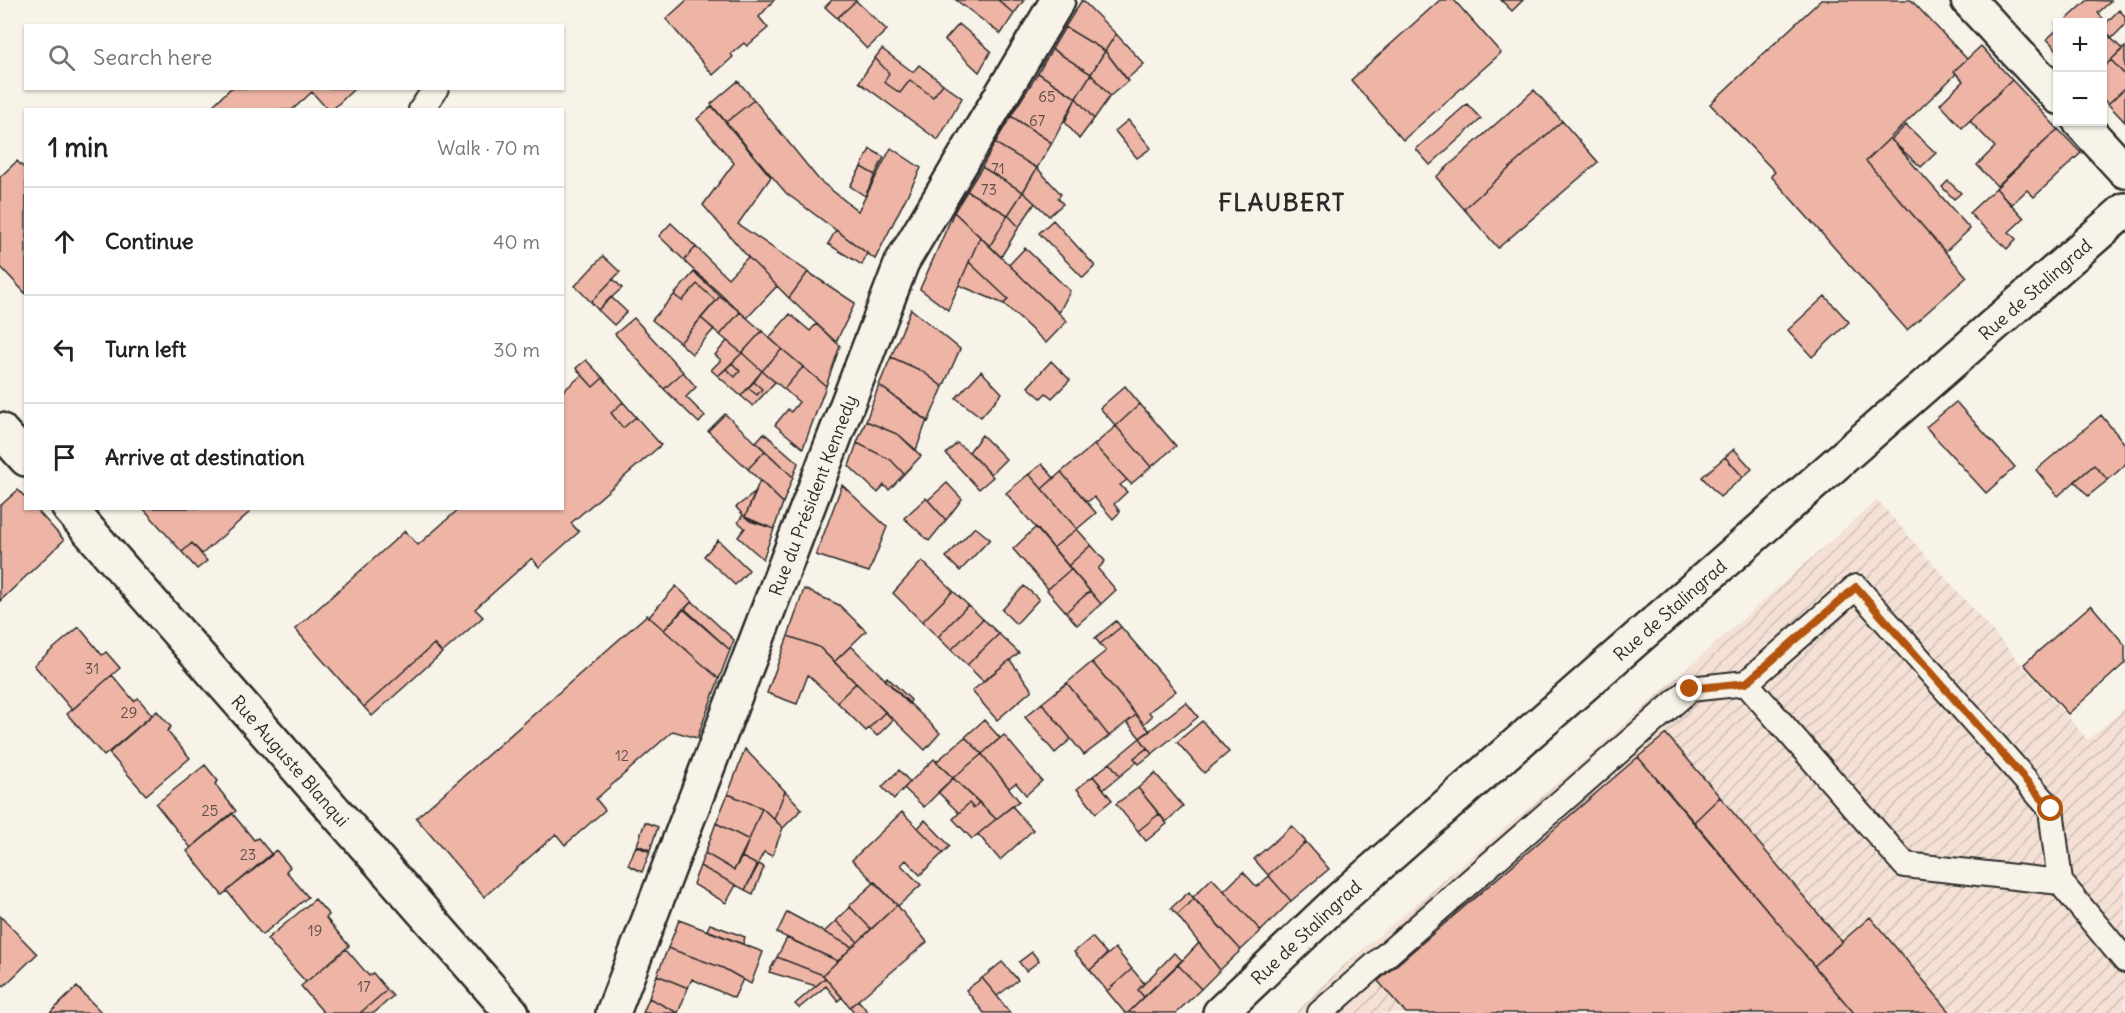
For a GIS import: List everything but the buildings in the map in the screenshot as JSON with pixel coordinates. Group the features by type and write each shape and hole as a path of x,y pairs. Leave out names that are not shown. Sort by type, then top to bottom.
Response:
{"street":[{"name":"Rue du Président Kennedy","path":"613,1013 902,262 1058,0"},
{"path":"1968,0 2053,92"},
{"path":"2084,126 2125,171"},
{"name":"Rue de Stalingrad","path":"1220,1013 1339,900 2125,210"},
{"path":"0,430 24,457"},
{"name":"Rue Auguste Blanqui","path":"71,510 512,1013"}],"lane":[{"path":"422,108 435,90"},
{"path":"1320,1013 1690,689 1746,683 1856,587 2051,809 2060,882 2125,960"},
{"path":"1746,683 1905,865 2060,882"}],"shaded area":[{"path":"1877,500 2088,740 2125,708 2125,1013 1296,1013 1343,966 1566,776"}],"district":[{"name":"FLAUBERT","path":"1282,202"}],"route":[{"path":"1690,689 1746,683 1856,587 2051,809"}]}
